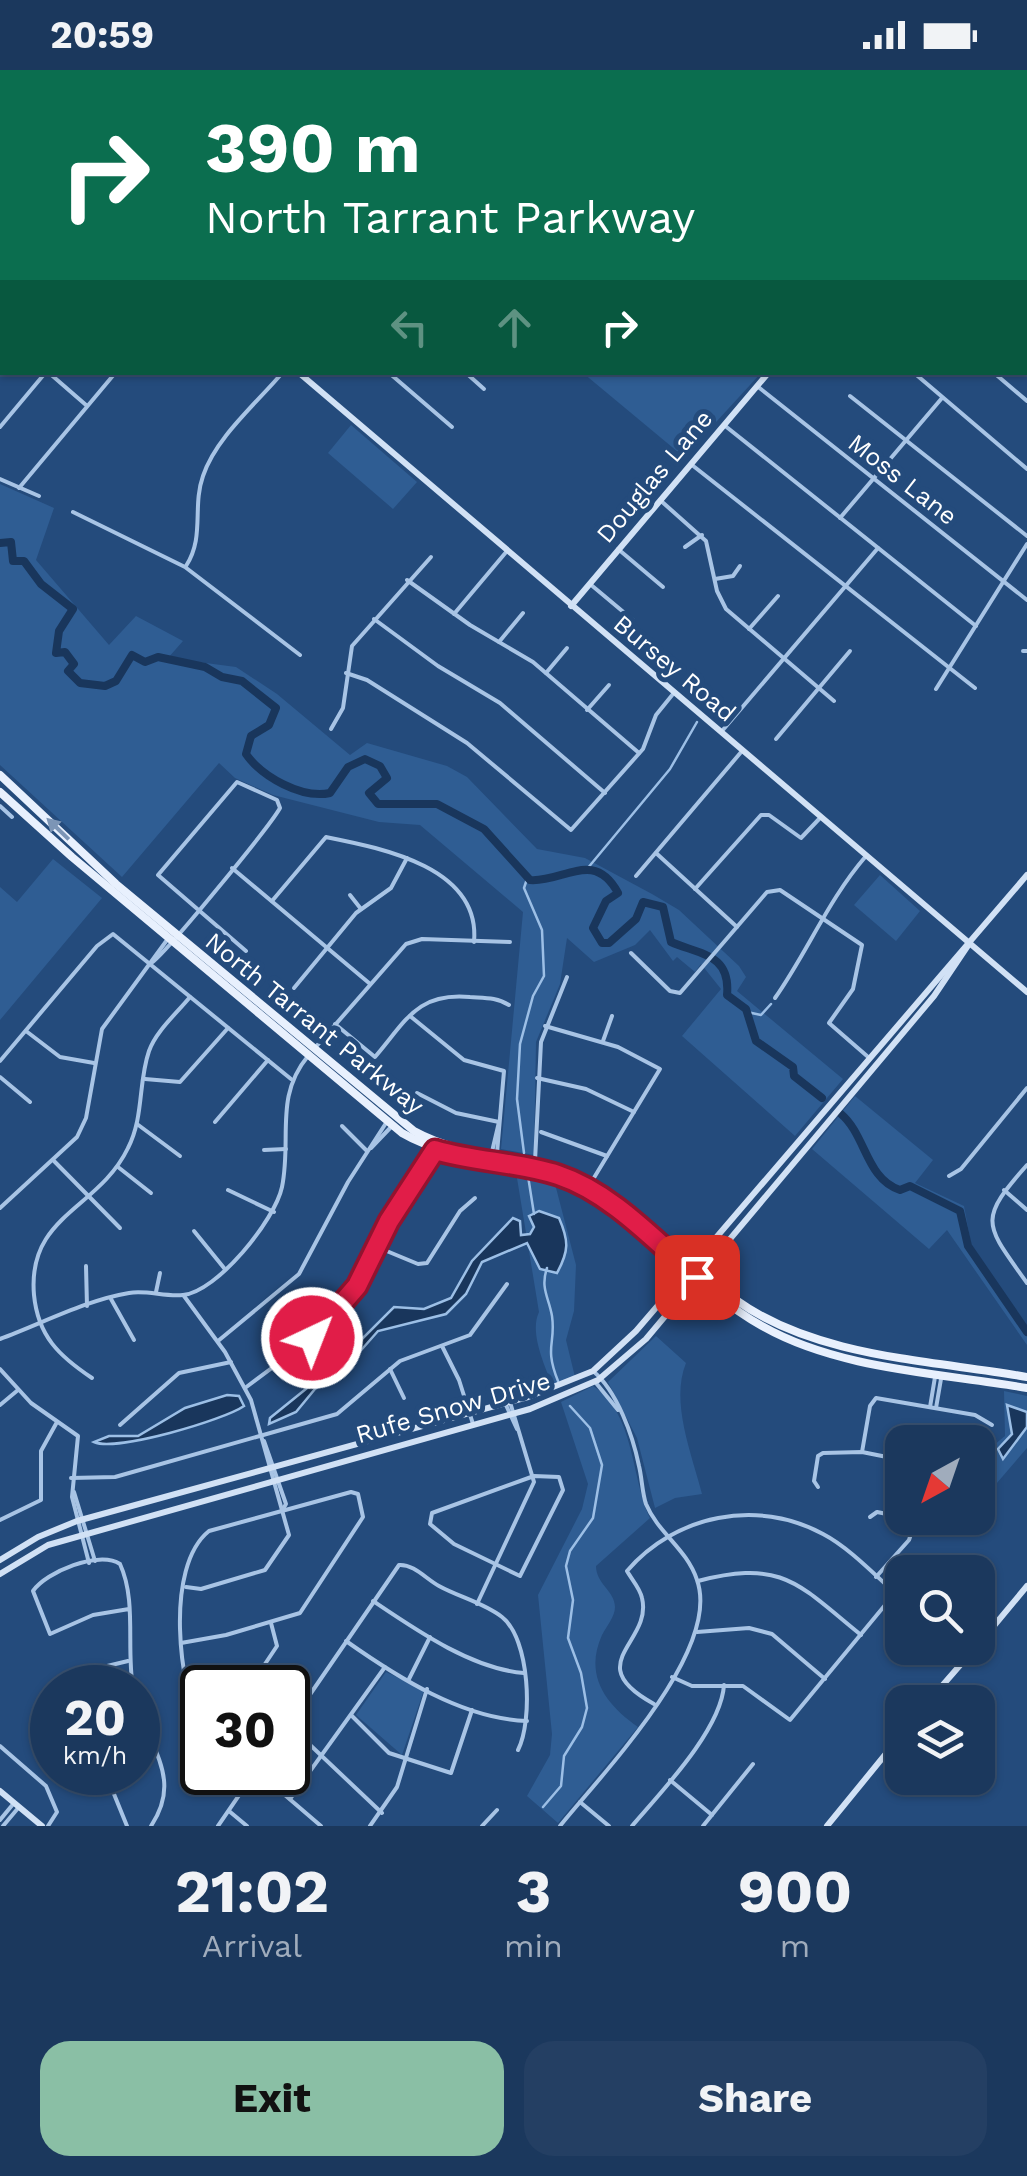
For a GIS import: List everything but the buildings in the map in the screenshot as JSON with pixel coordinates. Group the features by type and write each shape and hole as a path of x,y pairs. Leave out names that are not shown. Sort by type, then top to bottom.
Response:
{"main road":[{"name":"Bursey Road","path":"302,375 1027,992"},
{"name":"Douglas Lane","path":"571,606 766,375"},
{"name":"North Tarrant Parkway","path":"0,775 172,939"},
{"name":"North Tarrant Parkway","path":"0,792 392,1121 435,1150 535,1161 590,1186 644,1226 761,1326 835,1348 1027,1388"},
{"name":"Rufe Snow Drive","path":"0,1560 38,1537 80,1520 508,1403 593,1371 636,1331 902,1016 1027,875"},
{"name":"Rufe Snow Drive","path":"0,1574 48,1545 558,1400 598,1379 646,1339 911,1024 969,943"},
{"path":"902,1016 911,1024"},
{"name":"North Tarrant Parkway","path":"392,1121 435,1142 590,1186"},
{"path":"792,1145 802,1154"},
{"path":"749,1197 758,1205"},
{"name":"North Tarrant Parkway","path":"835,1348 1027,1377"},
{"path":"403,1431 406,1442"},
{"path":"995,1624 1027,1586"},
{"path":"943,1685 960,1665"},
{"path":"826,1826 885,1755"},
{"path":"0,1791 45,1826"}],"street":[{"path":"0,427 44,375"},
{"path":"51,375 87,406"},
{"path":"20,488 113,375"},
{"path":"185,567 198,538 199,491 208,464 282,375"},
{"path":"391,375 452,427"},
{"path":"468,375 484,389"},
{"path":"916,375 1027,470"},
{"path":"997,375 1027,401"},
{"name":"Moss Lane","path":"757,386 1027,600"},
{"path":"850,396 1027,536"},
{"path":"840,518 942,398"},
{"path":"724,426 976,626"},
{"path":"690,463 975,688"},
{"path":"0,479 38,496"},
{"path":"660,500 702,535 710,549 722,602 834,701"},
{"path":"73,512 185,567 300,655"},
{"path":"685,546 702,535"},
{"path":"936,689 1027,544"},
{"path":"720,732 878,548"},
{"path":"618,549 662,587"},
{"path":"454,614 507,551"},
{"path":"330,729 344,708 352,646 407,580 431,558"},
{"path":"715,579 734,576 740,566"},
{"path":"407,580 546,673 639,753"},
{"path":"590,584 633,620"},
{"path":"748,628 778,596"},
{"path":"500,642 524,613"},
{"path":"374,619 438,666 500,702 606,793"},
{"path":"546,673 567,648"},
{"path":"776,738 850,652"},
{"path":"346,673 368,680 467,743 571,830 639,753 656,714 674,693"},
{"path":"588,710 609,685"},
{"path":"636,876 742,751"},
{"path":"0,1208 54,1161 82,1128 94,1063 112,1009 198,909 232,868 281,804 238,782 158,876 198,909 246,950"},
{"path":"0,806 12,817"},
{"path":"695,890 764,814 801,838 820,817"},
{"path":"272,901 326,837 408,856 465,901 474,918 474,943"},
{"path":"656,853 737,927"},
{"path":"294,988 361,909 391,888 408,856"},
{"path":"775,998 799,962 821,916 866,856"},
{"path":"232,868 369,984"},
{"path":"631,953 639,965 677,994 773,888 821,916 863,948 851,992 830,1022 868,1056"},
{"path":"350,895 361,909"},
{"path":"0,1062 111,934 291,1079"},
{"path":"0,1338 130,1292 183,1295 224,1268 250,1246 274,1212 286,1149 291,1079 369,984 411,942 510,942"},
{"path":"535,1161 540,1132 537,1078 546,1026 567,977"},
{"path":"335,1024 375,1057 424,1002 442,995 500,999 508,1005"},
{"path":"92,1378 52,1347 39,1324 32,1278 37,1250 51,1228 118,1167 138,1124 154,1040 190,996"},
{"path":"410,1016 464,1060 504,1071 493,1159"},
{"path":"603,1041 612,1016"},
{"path":"546,1026 603,1041 659,1066 590,1186"},
{"path":"145,1078 180,1082 228,1028"},
{"path":"26,1031 60,1057 94,1063"},
{"path":"215,1122 268,1060"},
{"path":"0,1077 30,1102"},
{"path":"537,1078 586,1089 634,1112"},
{"path":"949,1176 961,1170 1027,1088"},
{"path":"417,1093 456,1113 498,1122"},
{"path":"218,1341 299,1274 367,1151 392,1121"},
{"path":"138,1124 180,1156"},
{"path":"342,1126 367,1151"},
{"path":"540,1132 607,1156"},
{"path":"264,1150 286,1149"},
{"path":"245,1388 330,1321 357,1286 402,1198 435,1150"},
{"path":"54,1161 120,1228"},
{"path":"1027,1164 993,1206 991,1224 1027,1282"},
{"path":"118,1167 150,1193"},
{"path":"228,1190 274,1212"},
{"path":"1004,1190 1027,1210"},
{"path":"378,1247 423,1264 460,1210 476,1198"},
{"path":"194,1232 224,1268"},
{"path":"86,1266 88,1306"},
{"path":"1020,1273 1027,1268"},
{"path":"156,1292 160,1273"},
{"path":"72,1478 114,1477 337,1414 414,1354 476,1330 508,1284"},
{"path":"183,1295 218,1341 245,1388 272,1467 288,1538 265,1570 201,1588 186,1587"},
{"path":"111,1299 134,1340"},
{"path":"442,1346 459,1380 473,1424"},
{"path":"120,1426 178,1373 231,1362"},
{"path":"390,1369 404,1398"},
{"path":"0,1370 18,1390 79,1438 72,1478 92,1562"},
{"path":"560,1826 672,1677 697,1632 701,1607 698,1580 645,1500 636,1456 618,1410 593,1371"},
{"path":"933,1408 939,1372"},
{"path":"0,1405 18,1390"},
{"path":"862,1452 872,1400 975,1415 992,1425"},
{"path":"477,1604 526,1506 534,1476 508,1403"},
{"path":"0,1520 41,1500 41,1451 57,1422"},
{"path":"818,1487 814,1481 818,1456 862,1452 885,1457"},
{"path":"534,1476 559,1477 563,1483 560,1500 520,1576 497,1564 443,1536 430,1524 430,1516 450,1503 534,1476"},
{"path":"181,1643 272,1624 300,1613 360,1523 364,1508 357,1493 202,1537 186,1587 181,1643 184,1665"},
{"path":"870,1516 885,1513"},
{"path":"654,1704 630,1689 621,1673 621,1654 643,1610 642,1597 627,1571 669,1535 694,1524 763,1514 822,1533 895,1594 790,1720 749,1688 692,1686 672,1677"},
{"path":"876,1577 911,1535"},
{"path":"128,1609 93,1614 48,1634 34,1595 37,1585 92,1562 112,1559 120,1564 128,1609 129,1665"},
{"path":"310,1692 402,1565 501,1616 514,1632 524,1673 527,1721 518,1750"},
{"path":"698,1580 746,1569 765,1572 798,1584 861,1635"},
{"path":"373,1601 430,1636 504,1671 524,1673"},
{"path":"264,1665 276,1646 272,1624"},
{"path":"697,1632 750,1628 772,1634 825,1678"},
{"path":"409,1679 430,1636"},
{"path":"346,1641 385,1667 472,1710 527,1721"},
{"path":"114,1665 128,1661"},
{"path":"290,1799 325,1756 385,1667"},
{"path":"632,1826 670,1780 719,1708 724,1685"},
{"path":"370,1826 397,1788 427,1689"},
{"path":"352,1716 389,1752 451,1773 472,1710"},
{"path":"310,1743 346,1782 382,1812"},
{"path":"0,1746 46,1786 57,1812 45,1826"},
{"path":"703,1826 753,1764"},
{"path":"151,1826 163,1808 166,1785 160,1768"},
{"path":"670,1780 712,1815"},
{"path":"115,1795 127,1826"},
{"path":"218,1826 239,1795"},
{"path":"285,1795 321,1826"},
{"path":"580,1802 608,1826"},
{"path":"1,1823 16,1805"},
{"path":"482,1826 497,1810"},
{"path":"228,1811 247,1826"}],"shaded area":[{"path":"585,375 759,375 684,457"},
{"path":"351,425 417,482 393,509 328,453"},
{"path":"0,484 54,508 36,560 109,645 136,616 183,641 168,658 236,667 277,694 350,755 367,743 447,766 467,777 537,849 585,858 679,910 739,966 746,977 737,991 843,1079 795,1136 682,1036 721,989 701,964 695,972 677,957 673,961 650,930 635,945 594,962 567,938 560,984 536,1042 534,1155 501,1149 523,912 420,825 379,822 273,795 235,778 219,763 122,877 0,765"},
{"path":"53,859 102,898 0,1020 0,887 17,902"},
{"path":"880,875 920,911 896,941 854,905"},
{"path":"855,1096 933,1160 915,1183 964,1206 971,1244 1027,1327 1027,1345 947,1230 929,1249 812,1149"},
{"path":"516,1172 554,1180 576,1265 574,1311 566,1340 575,1377 553,1387 537,1339 539,1312"},
{"path":"539,1211 559,1218 565,1233 566,1252 557,1273 540,1269 527,1243 482,1262 466,1294 446,1314 378,1331 340,1374 315,1389 296,1412 269,1424 270,1418 338,1363 394,1307 424,1309 451,1298 472,1261 513,1218 520,1221 521,1235 530,1234 534,1227 529,1216"},
{"path":"656,1336 686,1363 681,1411 702,1494 675,1498 655,1508 637,1438 608,1382"},
{"path":"593,1386 617,1412 650,1518 596,1566 615,1607 597,1649 597,1676 607,1698 638,1727 558,1823 527,1796 550,1755 552,1734 538,1595 582,1509 588,1484 561,1402"},
{"path":"1004,1391 1027,1396 1027,1448 995,1485 995,1444 1005,1436"},
{"path":"227,1395 239,1396 244,1406 170,1433 124,1443 94,1442 109,1436 138,1436 185,1408"},
{"path":"1007,1405 1027,1412 1027,1427 1003,1459 998,1449 1012,1434"},
{"path":"386,1672 424,1690 402,1755 356,1715"}],"waterway":[{"path":"0,543 11,542 13,561 24,561 41,584 73,609 59,631 56,653 65,652 74,664 68,671 80,683 105,686 116,681 132,655 145,662 158,657 205,667 222,677 242,681 276,708 269,725 251,736 246,754 262,771 284,784 307,793 330,793 348,767 365,759 380,766 387,778 369,793 378,804 437,804 484,829 530,880 577,871 599,872 618,893 606,901 593,928 602,943 609,943 636,919 643,902 663,907 671,942 718,963 727,981 727,995 746,1009 756,1041 793,1067 794,1076 822,1098"},
{"path":"587,869 670,769 697,722"},
{"path":"524,1153 517,1099 520,1044 533,996 544,976 542,930 524,888 527,879"},
{"path":"747,1012 761,1015 771,1004"},
{"path":"841,1114 856,1133 873,1167 889,1184 900,1190 910,1186 960,1211 968,1246 1027,1332"},
{"path":"528,1176 534,1214"},
{"path":"547,1268 544,1281 552,1316 551,1352 558,1381"},
{"path":"543,1807 561,1786 564,1756 582,1727 587,1708 581,1673 568,1638 573,1600 566,1566 570,1551 593,1518 602,1465 590,1428 570,1406"}],"route":[{"path":"312,1338 357,1286 402,1198 435,1150 539,1170 577,1183 600,1196 697,1277"}]}
